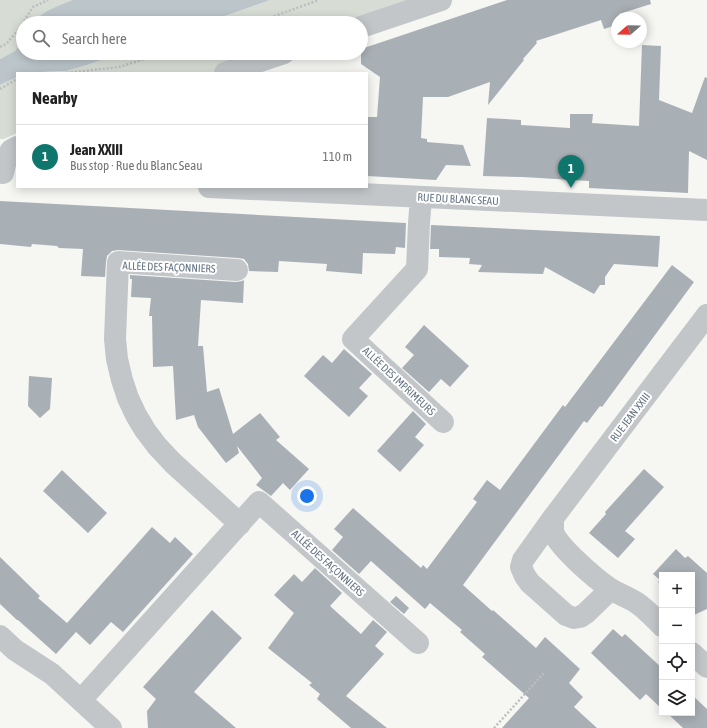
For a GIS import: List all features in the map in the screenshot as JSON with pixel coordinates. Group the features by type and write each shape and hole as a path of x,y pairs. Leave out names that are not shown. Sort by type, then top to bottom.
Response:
{"street":[{"path":"368,25 441,0"},
{"path":"228,72 263,60"},
{"path":"6,173 6,160 11,150 16,148"},
{"name":"RUE DU BLANC SEAU","path":"228,188 707,210"},
{"name":"ALLÉE DES IMPRIMEURS","path":"421,198 417,269 353,339 443,422"},
{"name":"ALLÉE DES FAÇONNIERS","path":"237,270 118,262 115,339 117,360 122,380 128,398 145,430 157,446 173,463 240,524"},
{"name":"RUE JEAN XXIII","path":"611,589 586,613 580,617 574,618 566,615 530,583 521,567 523,560 553,518 707,315"},
{"name":"ALLÉE DES FAÇONNIERS","path":"81,700 260,502 418,643"},
{"path":"553,518 554,531 558,541 566,551 599,581 638,604 659,623"},
{"path":"1,641 52,674 111,728"},
{"path":"695,656 707,667"}],"path":[{"path":"27,16 33,7 48,0"},
{"path":"274,16 318,0 323,0"},
{"path":"0,47 6,44 16,32"},
{"path":"76,72 119,67 142,60"},
{"path":"0,89 16,80"},
{"path":"494,728 544,673"}],"shaded area":[{"path":"0,0 72,0 56,6 40,16 16,16 16,50 0,59"},
{"path":"72,0 270,0 225,16 40,16 56,6"},
{"path":"270,0 427,0 368,20 368,16 225,16"},
{"path":"16,50 16,60 101,60 66,71 16,72 16,77 0,85 0,59"},
{"path":"101,60 248,60 213,72 46,72 66,71"},
{"path":"16,77 16,133 4,139 0,139 0,85"}],"building":[{"path":"507,0 650,0 651,4 625,12 611,12 611,27 604,29 601,20 536,41 537,43 488,105 490,82 448,97 423,97 421,138 427,139 427,142 463,145 471,166 446,165 436,180 368,176 368,117 377,117 380,77 361,64 361,60 368,60 368,47"},
{"path":"647,45 661,46 659,100 692,113 705,77 707,78 707,160 689,151 688,193 589,188 589,181 483,176 487,118 521,120 521,125 570,128 570,114 593,114 592,123 639,126 642,48 647,48"},
{"path":"0,201 406,223 405,248 396,247 395,254 363,253 362,274 326,271 327,264 279,261 278,272 249,271 248,264 244,259 238,258 118,250 112,251 107,256 105,277 81,276 83,249 59,248 57,246 32,244 31,247 0,244"},
{"path":"431,225 660,236 658,267 614,264 605,277 605,285 600,285 594,294 545,267 543,274 478,272 482,265 469,264 470,258 439,257 439,249 430,249"},
{"path":"672,265 694,282 602,407 600,406 587,423 584,421 463,585 536,648 545,637 580,669 569,683 583,697 574,707 597,728 502,728 529,698 482,657 485,654 460,632 462,630 430,603 425,609 371,561 359,574 332,550 343,537 334,529 353,508 421,568 423,565 427,569 477,502 473,499 487,480 500,490 563,405 565,407"},
{"path":"130,275 236,282 244,280 243,303 201,300 198,346 203,346 207,392 219,388 233,434 260,413 280,437 276,440 309,469 290,490 283,483 271,496 256,485 262,478 237,446 239,453 226,463 198,427 194,415 176,420 173,366 153,367 152,316 149,316 151,298 131,297 132,279 130,279"},
{"path":"424,325 469,366 450,387 441,379 429,392 402,368 414,355 405,347"},
{"path":"344,349 372,374 359,388 368,396 349,417 304,376 323,355 332,363"},
{"path":"29,376 52,378 50,409 40,418 28,406"},
{"path":"413,411 426,424 415,437 424,445 400,472 377,451"},
{"path":"644,469 664,487 625,531 635,539 618,558 589,533 606,514 605,512"},
{"path":"62,470 107,513 88,533 43,491"},
{"path":"152,527 170,543 175,537 193,554 123,632 111,622 90,645 76,632 56,654 0,604 0,557 40,596 38,598 67,623"},
{"path":"676,549 685,558 688,556 707,573 707,609 695,615 695,572 659,572 659,579 653,574"},
{"path":"315,568 342,593 330,606 361,634 373,620 387,632 375,646 384,654 346,696 387,728 351,728 317,699 320,694 309,685 312,683 268,648 294,613 274,595 294,574 302,582"},
{"path":"396,596 409,608 404,614 390,602"},
{"path":"212,610 242,638 194,692 236,728 148,728 147,711 156,699 143,687"},
{"path":"613,629 622,637 625,634 659,665 659,706 646,694 640,700 591,653"},
{"path":"695,698 707,709 707,728 683,728 670,716 695,716"}],"place":[{"name":"Jean XXIII","path":"571,188"}]}
